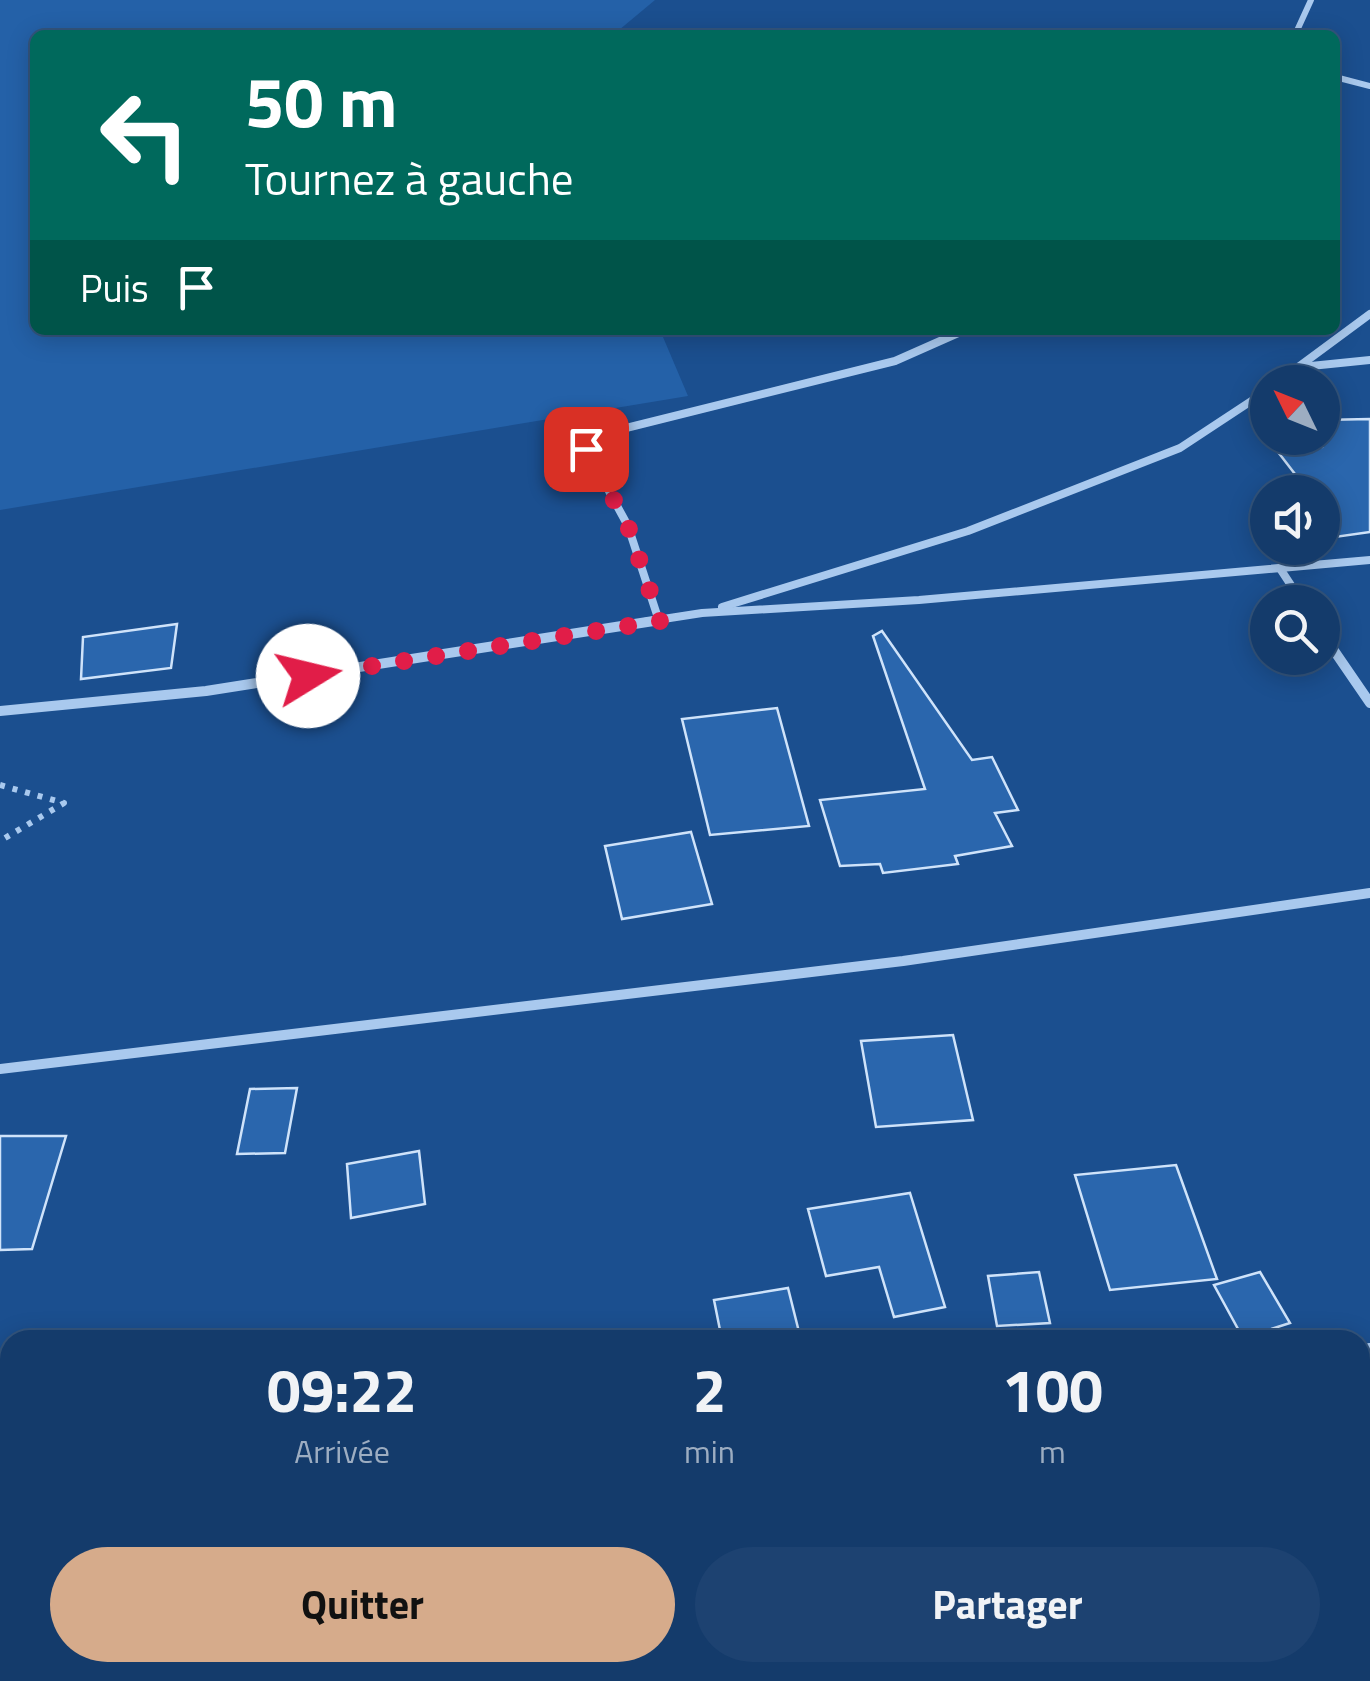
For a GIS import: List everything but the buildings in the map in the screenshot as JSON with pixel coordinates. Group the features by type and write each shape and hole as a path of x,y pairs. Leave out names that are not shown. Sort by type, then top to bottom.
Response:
{"street":[{"path":"1297,30 1312,0"},
{"path":"1340,78 1370,86"},
{"path":"1303,365 1370,314"},
{"path":"660,621 628,526 586,449 586,442 594,436 895,361 954,335"},
{"path":"1320,365 1370,360"},
{"path":"0,711 206,691 702,613 968,531 1163,455 1250,402"},
{"path":"702,613 1370,560"},
{"path":"1280,570 1290,585"},
{"path":"1340,659 1370,703"},
{"path":"0,1069 903,961 1370,893"}],"path":[{"path":"0,785 64,803 0,841"}],"shaded area":[{"path":"0,0 655,0 619,30 30,30 30,335 662,335 688,396 0,510"}],"route":[{"path":"308,676 660,621 628,526 586,449"}]}
